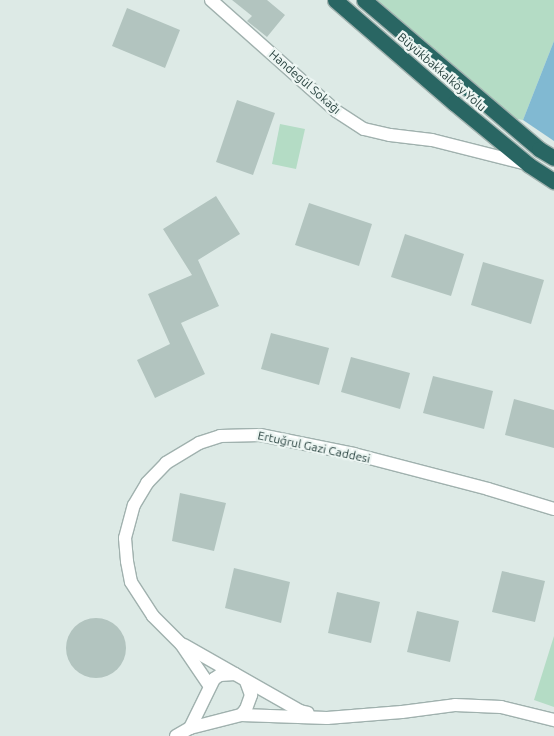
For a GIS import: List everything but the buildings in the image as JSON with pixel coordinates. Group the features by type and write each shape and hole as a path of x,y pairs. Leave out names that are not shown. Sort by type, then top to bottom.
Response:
{"highway":[{"name":"Büyükbakkalköy Yolu","path":"335,0 529,165 554,181"},
{"name":"Büyükbakkalköy Yolu","path":"364,0 539,149 554,159"},
{"path":"529,165 554,159"}],"street":[{"name":"Handegül Sokağı","path":"211,0 336,111 364,129 390,135 432,140 529,165"},
{"name":"Ertuğrul Gazi Caddesi","path":"208,690 181,644 153,616 131,582 126,562 125,538 134,505 147,483 166,463 199,443 220,436 260,435 354,454 488,489 554,509"},
{"name":"Ertuğrul Gazi Caddesi","path":"181,644 300,711 326,718"},
{"path":"190,728 208,690 220,675 241,678 251,695 246,710 241,714"},
{"path":"208,690 207,701 214,712 226,718"},
{"path":"176,736 190,728 241,714 326,718 402,712 455,705 502,707 554,720"}],"green space":[{"path":"377,0 554,0 554,41 523,120 511,118"},
{"path":"280,124 305,129 296,169 272,164"},
{"path":"554,636 554,707 534,700"}],"water":[{"path":"554,41 554,141 523,120"}]}
